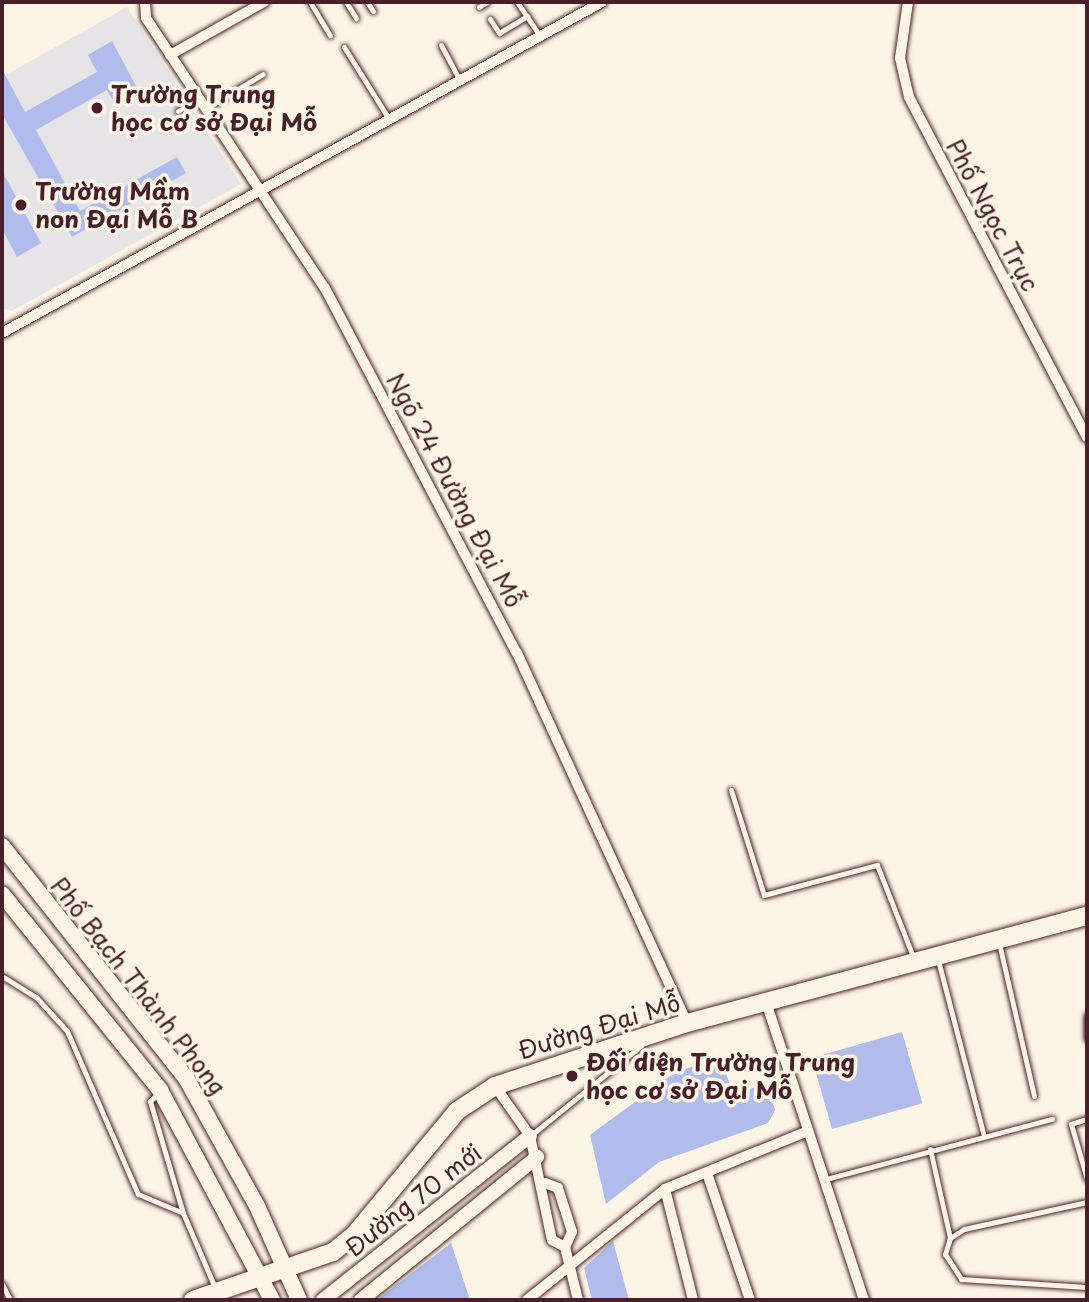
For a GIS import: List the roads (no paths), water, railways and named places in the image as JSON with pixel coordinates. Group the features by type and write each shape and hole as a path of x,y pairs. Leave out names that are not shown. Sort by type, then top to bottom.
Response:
{"main road":[{"name":"Phố Bạch Thành Phong","path":"2,846 187,1077 299,1300"},
{"name":"Phố Bạch Thành Phong","path":"2,894 160,1090 268,1293"},
{"name":"Đường Đại Mỗ","path":"193,1300 217,1293 268,1293 287,1273 355,1234 457,1111 495,1086 687,1023 767,1005 1087,916"}],"street":[{"name":"Ngõ 24 Đường Đại Mỗ","path":"145,2 146,18 325,288 516,653 687,1023"},
{"path":"170,55 264,2"},
{"path":"3,329 602,2"},
{"name":"Phố Ngọc Trục","path":"908,2 900,58 909,97 1087,437"},
{"path":"767,1005 864,1300"},
{"path":"495,1086 530,1136 545,1183 539,1196 552,1240 565,1247"},
{"path":"527,1300 665,1189 808,1131"},
{"name":"Đường 70 mới","path":"323,1300 530,1136"},
{"name":"Đường 70 mới","path":"361,1300 537,1157"},
{"path":"708,1173 750,1300"},
{"path":"545,1183 558,1188 572,1232 565,1247 578,1300"},
{"path":"665,1189 693,1300"}],"lane":[{"path":"310,2 330,35"},
{"path":"345,2 356,18"},
{"path":"367,2 373,11"},
{"path":"479,7 487,2"},
{"path":"517,2 540,36"},
{"path":"489,19 499,33 527,16"},
{"path":"442,45 460,80"},
{"path":"344,47 389,119"},
{"path":"206,108 263,74"},
{"path":"178,111 199,97"},
{"path":"731,790 764,895 877,865 916,962"},
{"path":"998,940 1034,1097"},
{"path":"937,957 983,1133"},
{"path":"2,976 36,997 66,1031 138,1194 183,1213"},
{"path":"1087,1015 1087,1039"},
{"path":"530,1136 658,1032"},
{"path":"160,1090 150,1101 183,1213 217,1293"},
{"path":"826,1179 983,1133 1052,1119"},
{"path":"1087,1119 1072,1124 1087,1179"},
{"path":"930,1149 950,1238 945,1254 961,1279 1087,1287"},
{"path":"950,1238 984,1223 1087,1202"},
{"path":"2,1284 10,1300"}],"place":[{"name":"Trường Trung học cơ sở Đại Mỗ","path":"97,108"},
{"name":"Trường Mầm non Đại Mỗ B","path":"21,205"},
{"name":"Đối diện Trường Trung học cơ sở Đại Mỗ","path":"572,1076"}]}
